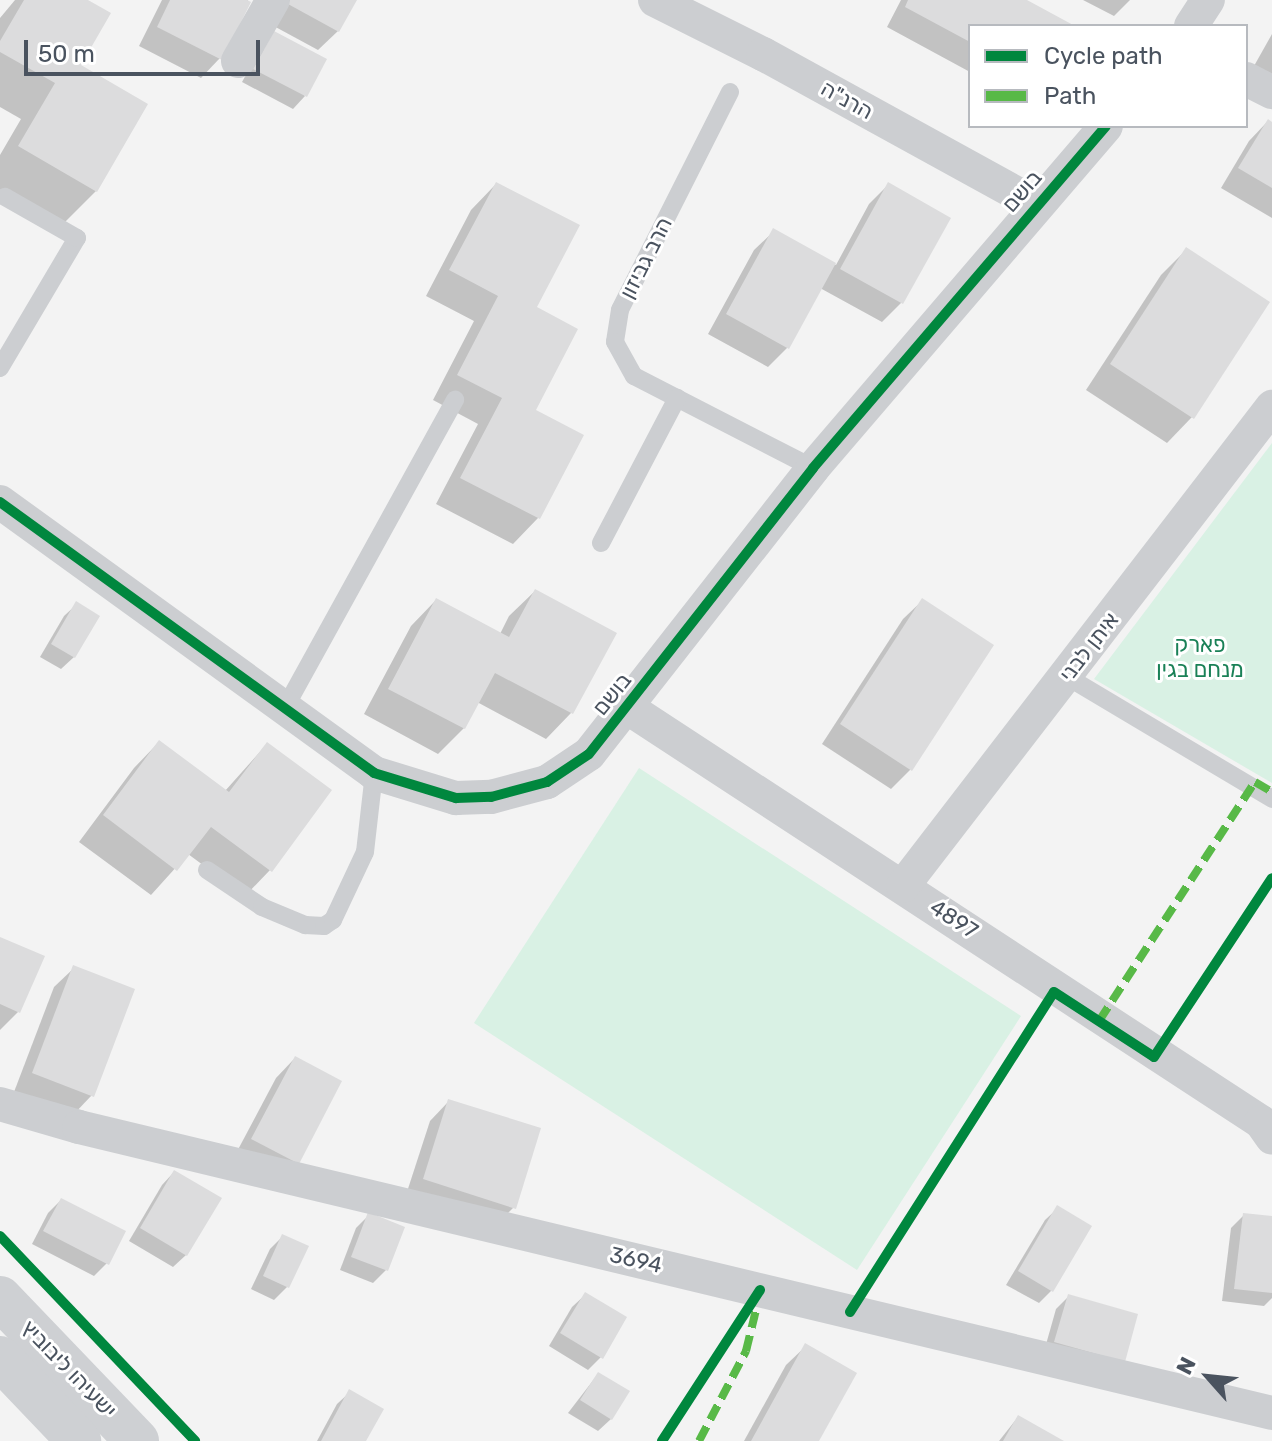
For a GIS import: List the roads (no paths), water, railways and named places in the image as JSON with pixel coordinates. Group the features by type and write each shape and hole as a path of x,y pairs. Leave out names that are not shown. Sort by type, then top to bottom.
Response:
{"street":[{"path":"238,61 273,0"},
{"name":"הרנ\"ה","path":"655,0 763,54 1036,204"},
{"path":"1192,24 1208,0"},
{"path":"1248,80 1272,92"},
{"name":"בושם","path":"0,502 286,706 374,773 456,798 491,797 547,782 589,754 813,468 1104,128"},
{"name":"איתן לבני","path":"903,886 1272,407"},
{"name":"4897","path":"628,708 1261,1122 1272,1138"},
{"name":"3694","path":"0,1104 95,1131 1272,1412"},
{"name":"ישעיהו ליבוביץ","path":"0,1298 137,1441"},
{"name":"ישעיהו ליבוביץ","path":"0,1358 79,1441"}],"lane":[{"name":"הרב גביזון","path":"730,92 620,310 615,342 634,376 813,468"},
{"path":"0,368 77,238 5,197"},
{"path":"601,543 677,398"},
{"path":"286,706 455,400"},
{"path":"1066,676 1272,799"},
{"path":"207,870 262,907 305,925 324,926 333,920 365,852 374,773"}],"park label":[{"name":"פארק מנחם בגין","path":"1200,656"}]}
